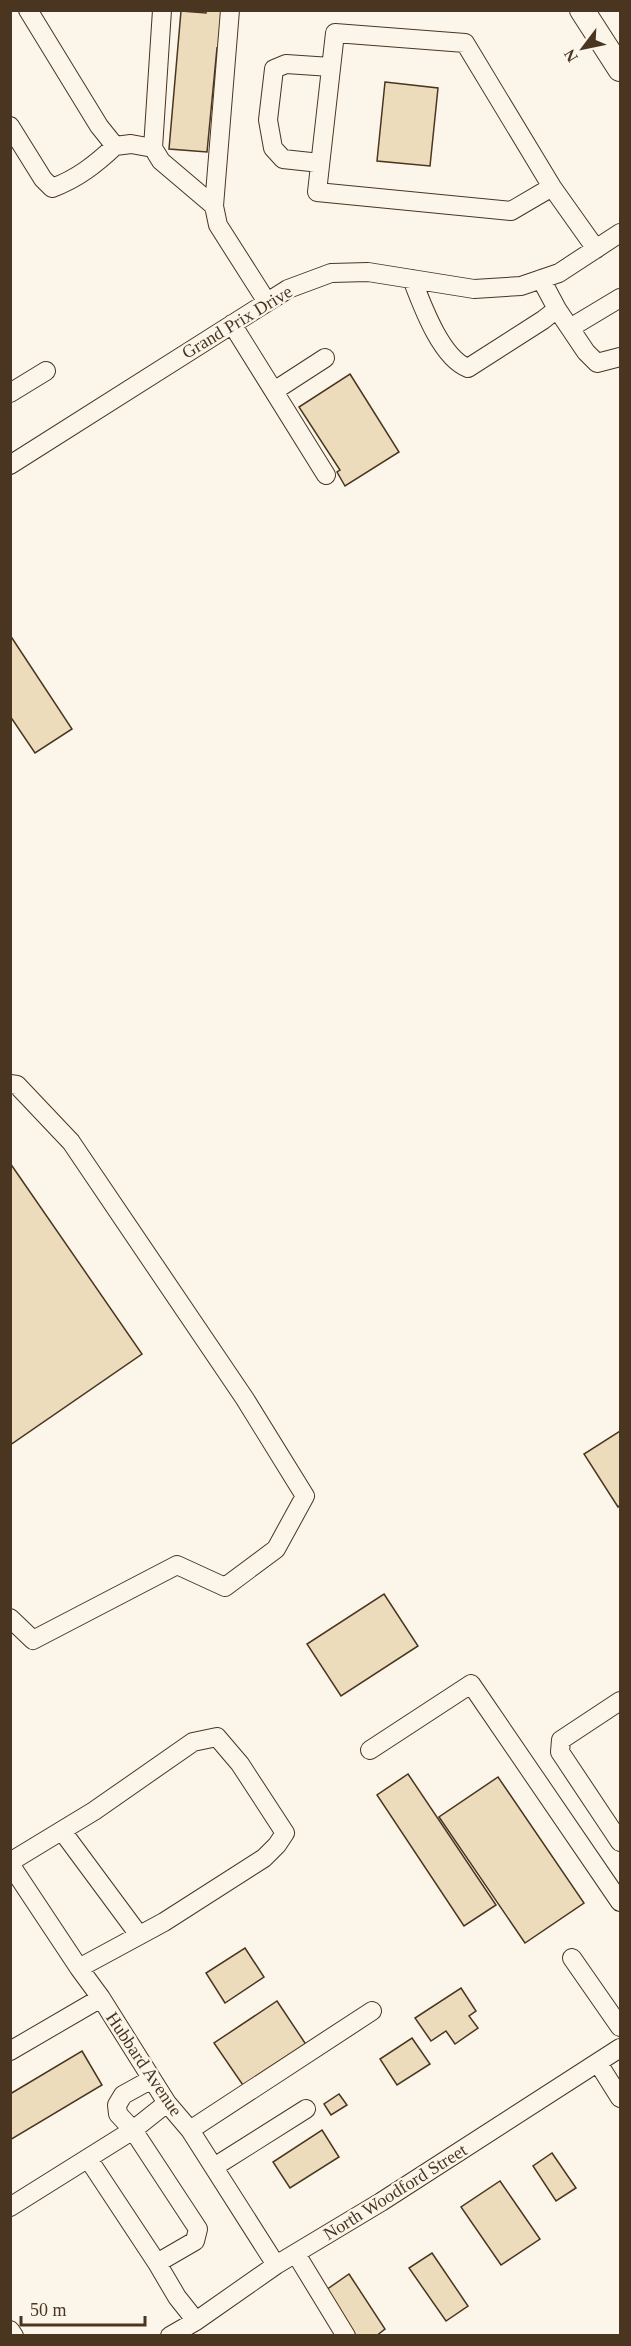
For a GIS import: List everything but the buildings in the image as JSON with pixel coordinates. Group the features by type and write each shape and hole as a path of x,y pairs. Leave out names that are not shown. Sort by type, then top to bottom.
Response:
{"main road":[{"path":"582,10 621,69"}],"street":[{"path":"28,10 99,126 115,146"},
{"path":"162,10 153,148 161,161 214,206"},
{"path":"230,10 214,206 218,225 267,302"},
{"path":"552,187 511,211 317,192 334,33 465,43 552,187 596,249"},
{"path":"320,163 283,159 273,148 268,120 274,69 286,64 331,67"},
{"path":"10,126 43,179 52,188 68,182 95,164 115,146 131,144 153,148"},
{"name":"Grand Prix Drive","path":"10,465 288,289 331,273 368,272 474,289 520,286 559,273 621,233"},
{"path":"412,279 426,315 443,344 459,364 468,368 557,309"},
{"path":"541,279 557,309 586,352 597,363 621,357"},
{"path":"570,328 621,298"},
{"path":"232,324 326,475"},
{"path":"274,391 325,358"},
{"path":"10,393 46,371"},
{"path":"10,1084 17,1085 70,1142 245,1399 305,1496 276,1549 225,1587 177,1565 33,1640 10,1618"},
{"path":"370,1750 471,1683 621,1902"},
{"path":"621,1701 561,1740 560,1752 621,1842"},
{"path":"10,1863 62,1831 193,1742 217,1737 240,1764 285,1833 277,1845 264,1858 164,1922 79,1968"},
{"path":"62,1831 139,1935"},
{"name":"Hubbard Avenue","path":"10,1863 101,1998 167,2103 190,2130 276,2265"},
{"path":"572,1958 621,2027"},
{"path":"10,2051 101,1998"},
{"path":"190,2130 372,2011"},
{"name":"North Woodford Street","path":"170,2336 196,2321 276,2265 621,2048"},
{"path":"597,2063 621,2098"},
{"path":"152,2079 123,2095 117,2105 118,2114 133,2130 198,2229 195,2241 157,2263"},
{"path":"10,2207 89,2160 167,2103"},
{"path":"214,2167 306,2109"},
{"path":"89,2160 177,2297 196,2321"},
{"path":"296,2254 346,2336"},
{"path":"10,2330 14,2336"}]}
